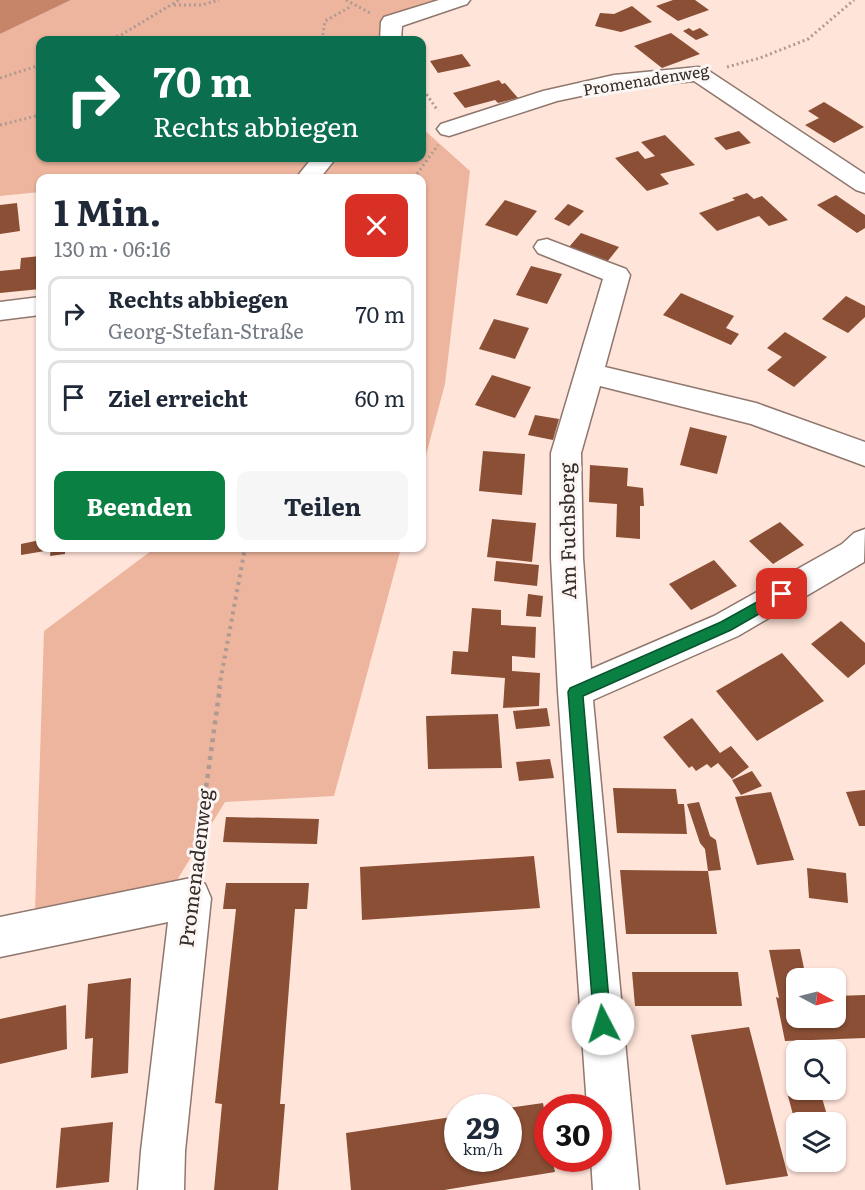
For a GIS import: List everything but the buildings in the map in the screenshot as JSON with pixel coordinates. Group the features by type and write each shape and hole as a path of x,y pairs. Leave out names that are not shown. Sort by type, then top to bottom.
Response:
{"street":[{"path":"391,36 392,22 460,0"},
{"path":"698,74 865,185"},
{"name":"Promenadenweg","path":"449,129 551,96 614,82 698,74"},
{"path":"311,174 321,162"},
{"name":"Am Fuchsberg","path":"547,247 616,275 566,453 567,558 575,692 616,1190"},
{"path":"0,311 36,306"},
{"path":"588,373 756,414 865,454"},
{"path":"575,692 726,626 853,553 865,542"},
{"path":"0,937 191,898"},
{"name":"Promenadenweg","path":"161,1190 163,1151 191,898"}],"path":[{"path":"118,36 179,0"},
{"path":"173,5 202,5 219,0"},
{"name":"Promenadenweg","path":"698,74 760,58 808,39 854,0"},
{"path":"323,36 325,21 352,5"},
{"path":"0,78 36,66"},
{"path":"0,125 36,116"},
{"path":"426,161 449,129"},
{"name":"Promenadenweg","path":"191,898 223,661 244,552"}],"shaded area":[{"path":"0,0 71,0 0,34"},
{"path":"71,0 439,0 385,16 387,36 36,36 36,162 426,162 426,132 470,171 445,384 426,455 426,174 36,174 36,192 0,196 0,34"},
{"path":"150,552 400,552 334,796 225,802 177,880 35,912 44,631"}],"route":[{"path":"603,1024 575,692 726,626 782,594"}]}
